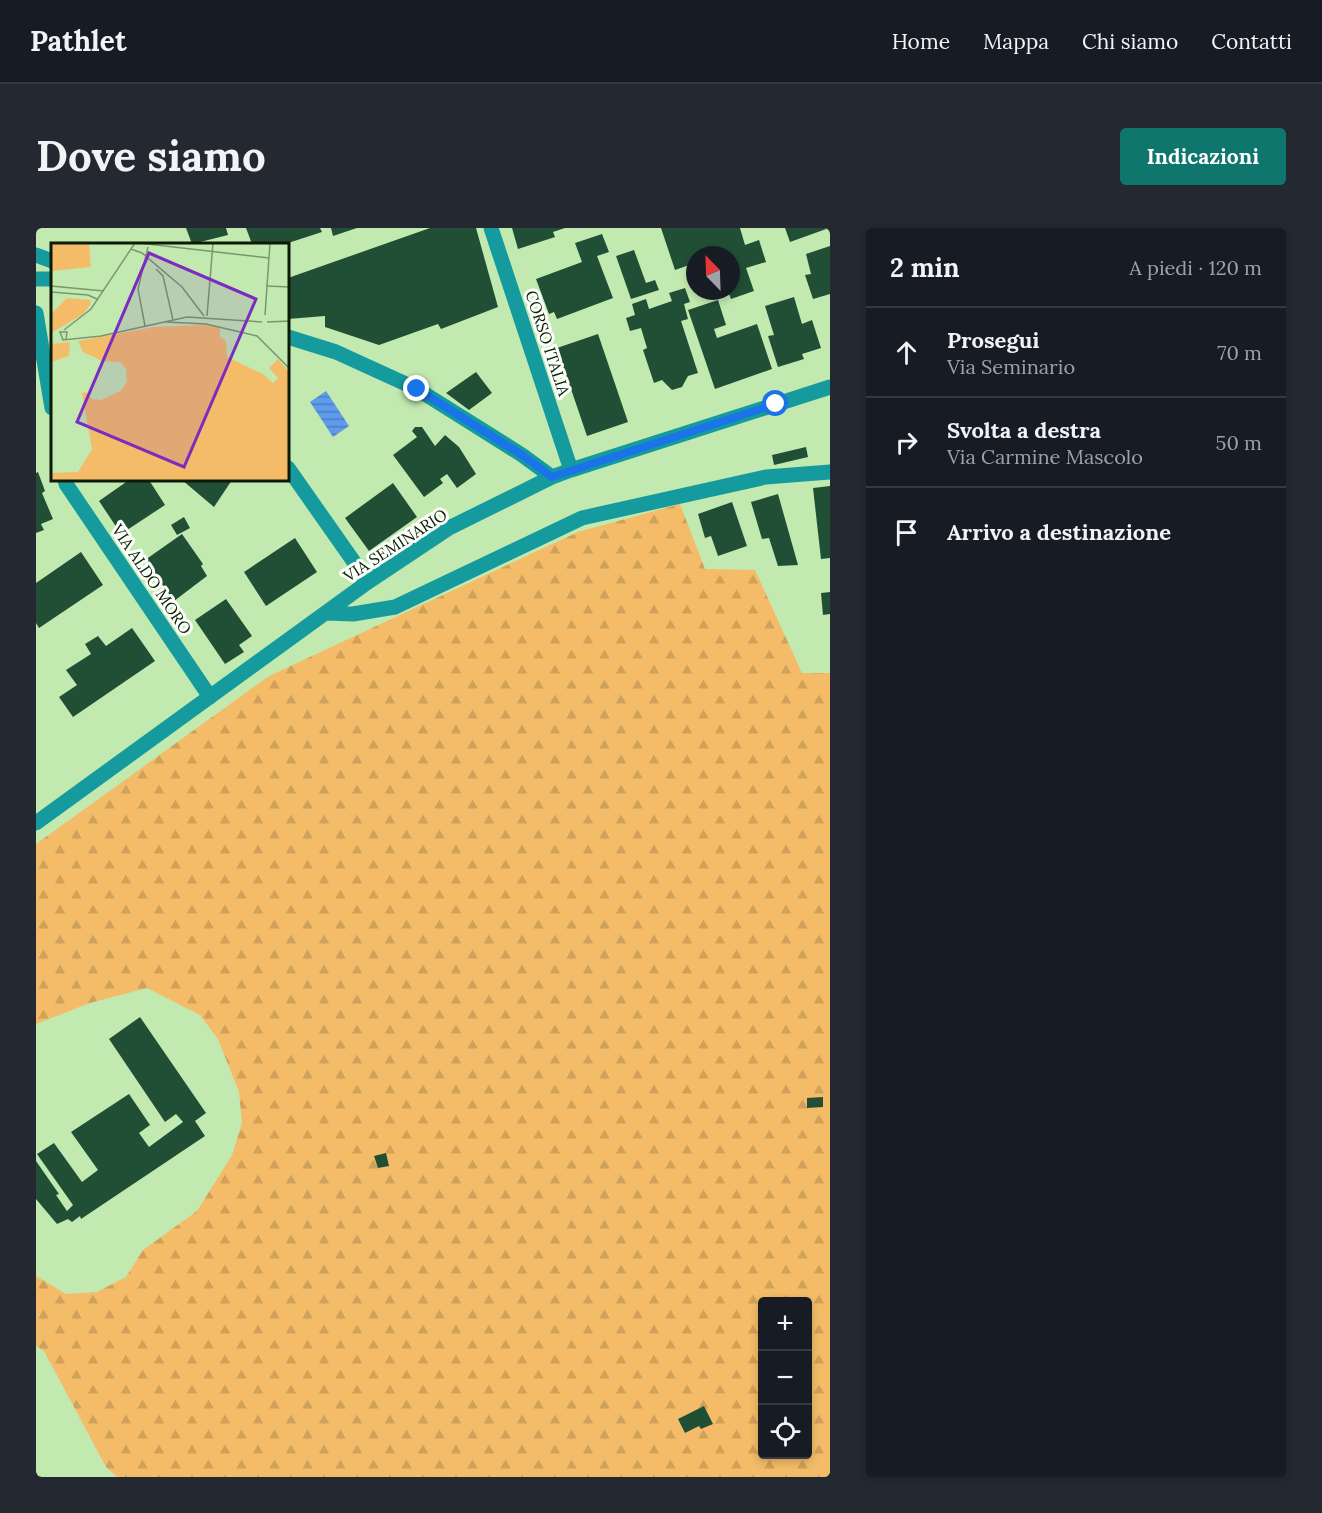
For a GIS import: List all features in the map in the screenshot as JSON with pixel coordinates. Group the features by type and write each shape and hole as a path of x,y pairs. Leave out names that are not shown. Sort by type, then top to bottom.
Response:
{"street":[{"name":"CORSO ITALIA","path":"491,228 571,470"},
{"path":"36,255 51,261"},
{"path":"36,313 51,402"},
{"path":"290,338 336,352 417,389 522,455 552,477"},
{"name":"VIA SEMINARIO","path":"36,823 368,582 449,528 552,477 827,387"},
{"path":"290,471 368,582"},
{"path":"327,613 353,614 394,607 582,518 766,477 830,472"},
{"name":"VIA ALDO MORO","path":"66,482 210,697"}],"green space":[{"path":"680,504 705,569 755,570 802,673 830,673 830,1477 117,1477 106,1467 44,1351 36,1346 36,1276 66,1294 97,1292 126,1277 143,1250 197,1211 232,1155 242,1123 239,1092 218,1039 200,1015 147,988 90,1003 36,1024 36,844 269,676 578,532"}],"water":[{"path":"326,391 349,426 333,437 310,402"}],"building":[{"path":"186,228 226,228 228,235 192,243"},
{"path":"246,228 320,228 322,232 288,243 252,243"},
{"path":"331,228 357,228 333,236"},
{"path":"430,228 476,228 498,307 441,329 438,324 379,345 325,327 325,316 290,319 290,277"},
{"path":"512,228 565,228 553,232 555,237 518,249"},
{"path":"661,228 740,228 745,245 759,240 766,262 746,268 754,291 740,296 740,246 686,246 686,266 675,270"},
{"path":"785,228 829,228 790,242"},
{"path":"602,234 609,252 597,256 613,298 557,319 554,312 549,314 536,279 582,262 575,243"},
{"path":"830,246 830,294 813,299 805,275 811,274 806,254"},
{"path":"634,250 646,283 655,280 659,290 631,299 616,256"},
{"path":"685,288 686,300 690,302 684,304 688,319 681,321 698,373 688,376 682,387 672,390 662,380 654,383 643,350 647,348 641,328 630,331 626,318 635,315 632,304 646,299 649,309 672,301 669,293"},
{"path":"794,297 802,324 812,320 821,348 802,354 804,359 778,367 768,336 774,335 765,306"},
{"path":"718,300 726,325 714,329 717,338 757,324 772,369 715,389 688,310"},
{"path":"598,334 628,422 587,436 557,348"},
{"path":"476,372 492,393 469,410 446,393"},
{"path":"415,427 422,427 435,446 445,435 459,447 476,474 457,488 447,474 440,479 443,483 424,497 393,455 417,437 412,431"},
{"path":"806,447 808,457 774,465 772,455"},
{"path":"38,472 45,491 42,493 53,519 41,524 44,530 36,533 36,473"},
{"path":"126,482 150,482 165,505 121,534 99,501"},
{"path":"184,482 231,482 214,507"},
{"path":"393,483 417,517 369,551 345,518"},
{"path":"830,486 830,558 821,559 813,488"},
{"path":"778,494 798,565 778,566 769,538 762,539 751,502"},
{"path":"732,502 747,546 718,556 711,536 705,538 698,514"},
{"path":"184,517 190,528 177,535 171,525"},
{"path":"182,534 203,564 201,566 207,576 174,601 145,560"},
{"path":"295,538 317,572 266,606 244,572"},
{"path":"81,552 103,585 39,628 36,623 36,583"},
{"path":"830,592 830,614 823,615 821,593"},
{"path":"226,599 252,636 239,645 244,652 225,664 195,620"},
{"path":"132,628 155,661 73,717 59,697 77,685 66,670 91,654 85,644 98,636 106,646"},
{"path":"140,1017 206,1113 195,1121 205,1136 81,1219 80,1216 72,1222 68,1219 57,1224 36,1199 36,1161 59,1194 56,1195 67,1211 73,1205 37,1154 54,1143 82,1182 98,1170 71,1132 129,1094 150,1125 139,1133 149,1147 183,1122 176,1114 165,1122 109,1039"},
{"path":"823,1097 823,1107 807,1108 807,1098"},
{"path":"386,1153 389,1166 378,1168 374,1156"},
{"path":"704,1406 713,1424 701,1429 699,1426 685,1433 678,1419"}],"route":[{"path":"417,389 522,455 552,477 776,404"}]}
